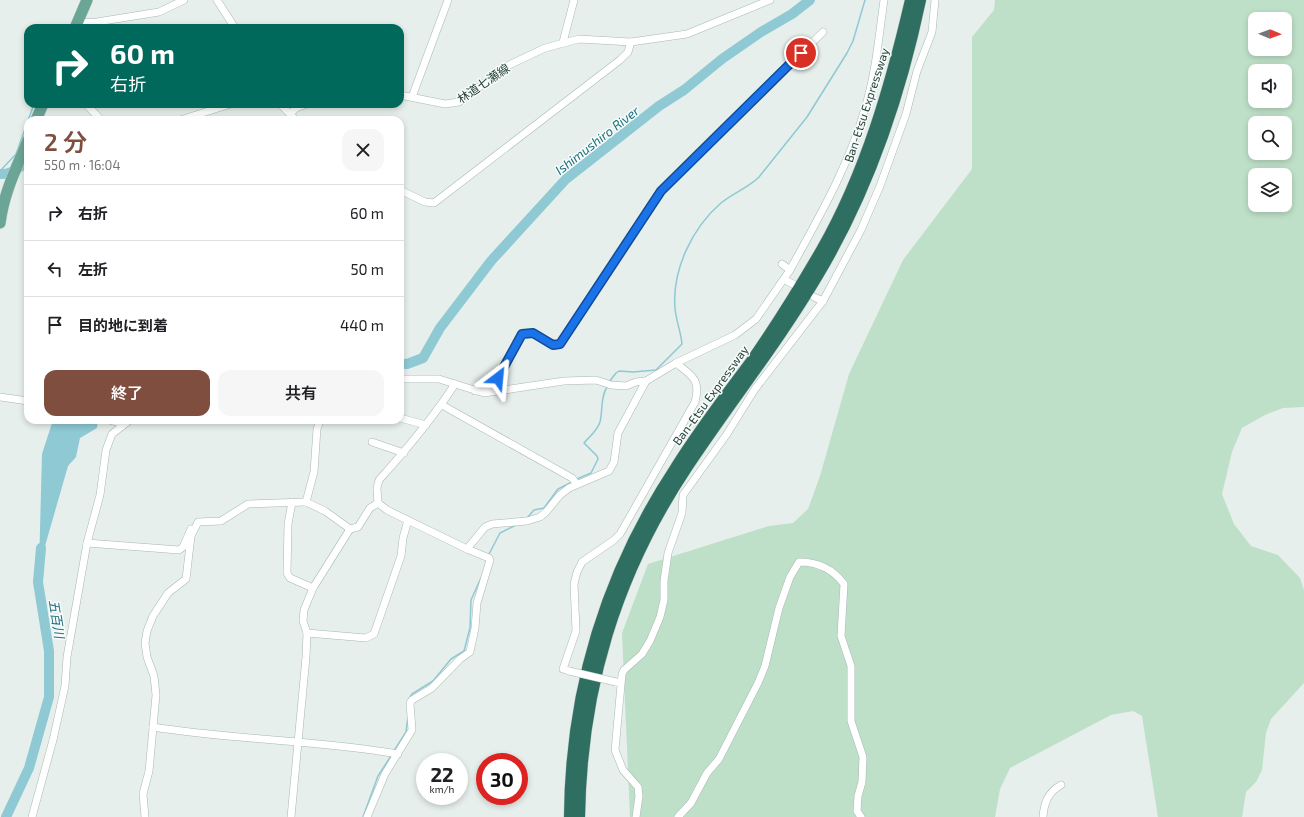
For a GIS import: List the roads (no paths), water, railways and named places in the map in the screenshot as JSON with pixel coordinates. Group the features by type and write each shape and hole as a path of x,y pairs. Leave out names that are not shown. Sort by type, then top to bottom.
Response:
{"highway":[{"name":"Ban-Etsu Expressway","path":"570,817 573,755 581,697 595,637 624,560 650,510 676,466 783,315 824,247 847,198 871,140 892,76 911,0"},
{"name":"Ban-Etsu Expressway","path":"579,817 582,755 590,699 605,639 622,589 642,544 670,493 711,432 779,338 831,251 867,174 880,142 901,78 920,0"}],"main road":[{"path":"76,24 87,0"},
{"path":"0,223 1,202 24,149"}],"street":[{"path":"83,24 159,12 184,0"},
{"path":"217,0 232,24"},
{"path":"412,97 448,0"},
{"path":"563,42 574,0"},
{"name":"林道七瀬線","path":"404,96 445,104 459,102 522,58 563,42 584,38 631,42 687,34 770,0"},
{"path":"404,379 439,379 475,391 495,392 542,383 586,379 626,386 636,382 646,381 676,363 735,335 756,319 785,280 824,209 861,120 871,84 884,0"},
{"path":"636,817 639,796 638,787 623,770 615,750 618,682 624,670 642,654 650,642 660,617 664,600 664,581 668,553 682,513 683,495 727,434 755,389 823,301 861,230 898,136 917,71 932,32 935,0"},
{"path":"475,391 488,388 496,382 522,334 530,332 553,345 560,344 661,191 823,32"},
{"path":"404,192 425,202 434,204 620,60 628,52 631,42"},
{"path":"90,108 97,116"},
{"path":"193,116 218,108"},
{"path":"285,108 293,116"},
{"path":"291,113 296,108"},
{"path":"782,264 790,270"},
{"path":"785,280 793,284"},
{"path":"814,297 823,301"},
{"path":"618,682 563,670 576,631 574,584 577,572 582,562 614,540 620,534 695,402 698,392 696,382 694,378 676,363"},
{"path":"467,549 485,527 492,524 540,517 546,512 560,494 577,484 603,475 611,468 616,456 618,433 646,381"},
{"path":"378,503 378,482 404,453 442,405 455,384"},
{"path":"0,397 24,400"},
{"path":"442,405 572,478 577,484"},
{"path":"404,419 426,425"},
{"path":"32,817 53,740 65,686 67,657 87,543 100,495 109,438 124,424"},
{"path":"306,502 316,463 316,429 318,424"},
{"path":"372,442 404,453"},
{"path":"292,502 288,524 287,573 290,578 313,588"},
{"path":"87,543 179,550 183,547 188,532 200,522 221,521 233,512 248,504 306,502 325,511 350,529"},
{"path":"368,817 385,774 412,730 410,703 412,700 432,688 460,659 470,652 475,628 477,603 490,560 489,558 467,549 387,510 378,503"},
{"path":"291,817 307,633 303,615 313,588 350,529 358,527 370,508 378,503"},
{"path":"307,633 364,638 374,634 401,556 403,538 408,520"},
{"path":"145,817 143,794 149,771 156,695 154,676 147,657 145,643 147,631 153,616 168,593 186,579 191,536 194,527"},
{"path":"678,817 691,803 707,773 719,759 758,683 765,666 779,608 790,577 799,562 811,562 830,570 844,584 841,636 851,666 851,721 863,757 862,782 858,796 857,811 861,817"},
{"path":"153,727 210,735 298,742 398,754"},
{"path":"1043,817 1048,795 1054,788 1061,785"}],"water":[{"path":"52,424 98,424 97,428 80,438 76,457 68,466 39,567 42,454"}],"waterway":[{"name":"Ishimushiro River","path":"404,364 423,358 440,328 491,261 566,179 659,106 684,90 722,59 761,32 792,14 810,0"},
{"path":"609,382 619,371 633,372 656,370 682,344 675,308 675,294 681,265 693,237 701,225 721,203 759,177 807,117 853,41 865,0"},
{"path":"30,116 33,108"},
{"path":"0,171 16,154 24,132"},
{"name":"五百川","path":"0,174 11,172 24,164"},
{"path":"577,479 591,473 598,459 597,456 584,443 599,425 603,395 607,387"},
{"path":"527,518 534,510 544,508 558,489 572,482"},
{"path":"488,556 500,533 516,525"},
{"name":"五百川","path":"6,817 29,768 49,697 49,651 38,582 41,548"},
{"path":"409,699 412,694 433,681 451,659 464,651 470,628 471,600 481,578"},
{"path":"394,751 406,732 408,716"},
{"path":"363,817 378,776 391,756"}]}
